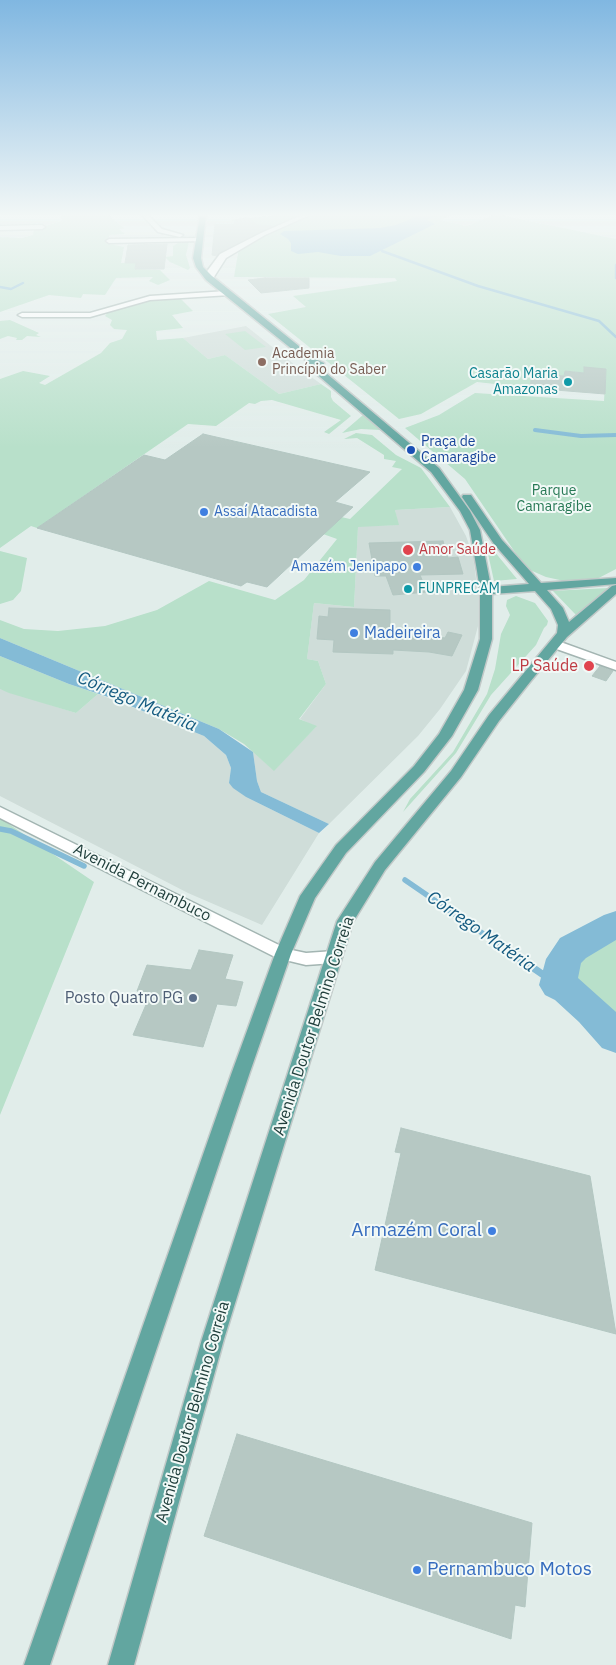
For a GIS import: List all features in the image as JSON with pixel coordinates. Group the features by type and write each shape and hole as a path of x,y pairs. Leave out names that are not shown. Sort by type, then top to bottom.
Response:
{"main road":[{"path":"227,293 312,361 325,367 452,477 498,542 535,587 556,608 564,625 559,639"},
{"path":"37,1665 284,954 308,896 341,848 420,769 445,736 470,690 486,639 486,591 475,530 452,491 435,470 316,369 312,361"},
{"path":"486,591 616,581"},
{"name":"Avenida Doutor Belmino Correia","path":"121,1665 213,1339 345,921 380,866 456,774 525,679 559,639 614,592"}],"street":[{"path":"22,315 81,316 101,313 150,298 227,293"},
{"path":"559,639 616,666"},
{"name":"Avenida Pernambuco","path":"0,812 284,954 306,959 334,957"}],"shaded area":[{"name":"Academia Princípio do Saber","path":"246,326 321,384 279,394 225,355 208,359 183,338"},
{"path":"450,507 466,536 473,556 478,594 478,626 466,671 440,709 418,736 329,824 261,792 257,781 253,752 274,770 316,727 300,719 326,684 318,661 307,659 314,603 354,607 358,526 398,525 395,510"},
{"path":"0,689 76,713 98,694 204,736 226,755 231,768 229,783 246,797 319,833 262,925 188,893 0,796"}],"green space":[{"path":"0,293 106,293 105,295 83,294 81,298 49,295 0,312"},
{"name":"Parque Camaragibe","path":"316,293 616,293 616,569 593,581 569,582 546,577 530,570 523,564 465,479 405,428 439,415 475,393 604,401 606,369 584,373 565,371 564,376 532,373 530,388 477,382 421,414 399,419 268,314 306,307 293,296"},
{"path":"179,297 193,311 172,315 183,328 156,331 157,340 183,338 208,359 225,355 279,394 321,384 331,391 333,401 351,416 329,434 324,432 341,420 272,400 261,401 255,404 249,403 216,426 188,424 37,528 31,526 0,548 0,379 23,371 50,376 39,383 45,385 101,353 110,343 122,339 127,330 114,329 110,325 112,320 105,316 108,312 150,298"},
{"path":"10,320 39,333 36,335 41,337 27,336 22,340 16,340 17,338 8,336 0,339 0,321"},
{"path":"245,331 266,347 245,350 225,334"},
{"path":"363,415 381,430 361,429 342,433"},
{"path":"356,433 372,435 396,455 421,468 450,507 395,510 399,525 358,527 354,607 314,603 307,659 318,661 326,684 299,719 317,726 274,771 244,744 219,729 0,638 0,620 24,629 58,631 105,626 157,610 209,581 275,600 304,580 337,539 323,534 341,517 350,519 402,469 392,467 396,461 384,459 384,455 357,438 344,439"},
{"path":"485,540 517,579 494,581"},
{"path":"0,551 27,558 21,591 13,600 0,604"},
{"path":"609,588 576,615 553,591 570,590"},
{"path":"516,596 535,603 548,621 547,625 536,645 491,695 456,753 403,812 410,799 453,752 487,694 495,669 501,634 510,615 506,606 507,600"},
{"path":"0,656 98,694 76,713 9,693 0,689"},
{"path":"0,818 94,882 0,1115"},
{"path":"616,924 616,1037 592,1011 568,990 558,985 564,959 573,948"}],"water":[{"path":"0,638 219,729 253,752 257,781 261,792 329,824 319,833 246,797 229,783 231,768 226,755 204,736 0,656"}],"building":[{"name":"Casarão Maria Amazonas","path":"584,367 606,369 605,394 530,388 532,373 564,376 565,371 584,373"},
{"name":"Assaí Atacadista","path":"203,434 370,472 335,502 353,507 267,587 247,582 241,586 37,528 144,455 165,460"},
{"path":"443,541 448,558 458,557 463,574 420,575 427,592 393,595 386,576 375,576 369,543"},
{"name":"Madeireira","path":"329,608 390,610 390,633 445,638 448,632 462,635 452,656 429,652 393,650 393,654 333,652 334,640 317,639 319,616 328,617"},
{"path":"600,666 613,671 606,681 592,676"},
{"name":"Posto Quatro PG","path":"199,950 233,955 225,979 243,982 236,1006 217,1004 203,1047 133,1035 151,993 137,991 147,965 191,970"},
{"name":"Armazém Coral","path":"401,1128 590,1176 616,1334 375,1270 401,1153 395,1152"},
{"name":"Pernambuco Motos","path":"237,1434 532,1523 525,1607 515,1605 511,1639 204,1536"}],"waterway":[{"path":"501,293 599,321 616,337"},
{"path":"535,430 581,436 616,435"},
{"path":"0,829 11,831 84,866"},
{"name":"Córrego Matéria","path":"405,880 504,948"},
{"path":"616,924 573,948 564,959 558,985 568,990 592,1011 616,1037"},
{"name":"Córrego Matéria","path":"503,947 558,985"}],"place":[{"name":"Academia Princípio do Saber","path":"262,362"},
{"name":"Casarão Maria Amazonas","path":"568,382"},
{"name":"Praça de Camaragibe","path":"411,450"},
{"name":"Assaí Atacadista","path":"204,512"},
{"name":"Amor Saúde","path":"408,550"},
{"name":"Amazém Jenipapo","path":"417,567"},
{"name":"FUNPRECAM","path":"408,589"},
{"name":"Madeireira","path":"354,633"},
{"name":"LP Saúde","path":"589,666"},
{"name":"Posto Quatro PG","path":"193,998"},
{"name":"Armazém Coral","path":"492,1231"},
{"name":"Pernambuco Motos","path":"417,1570"}]}
